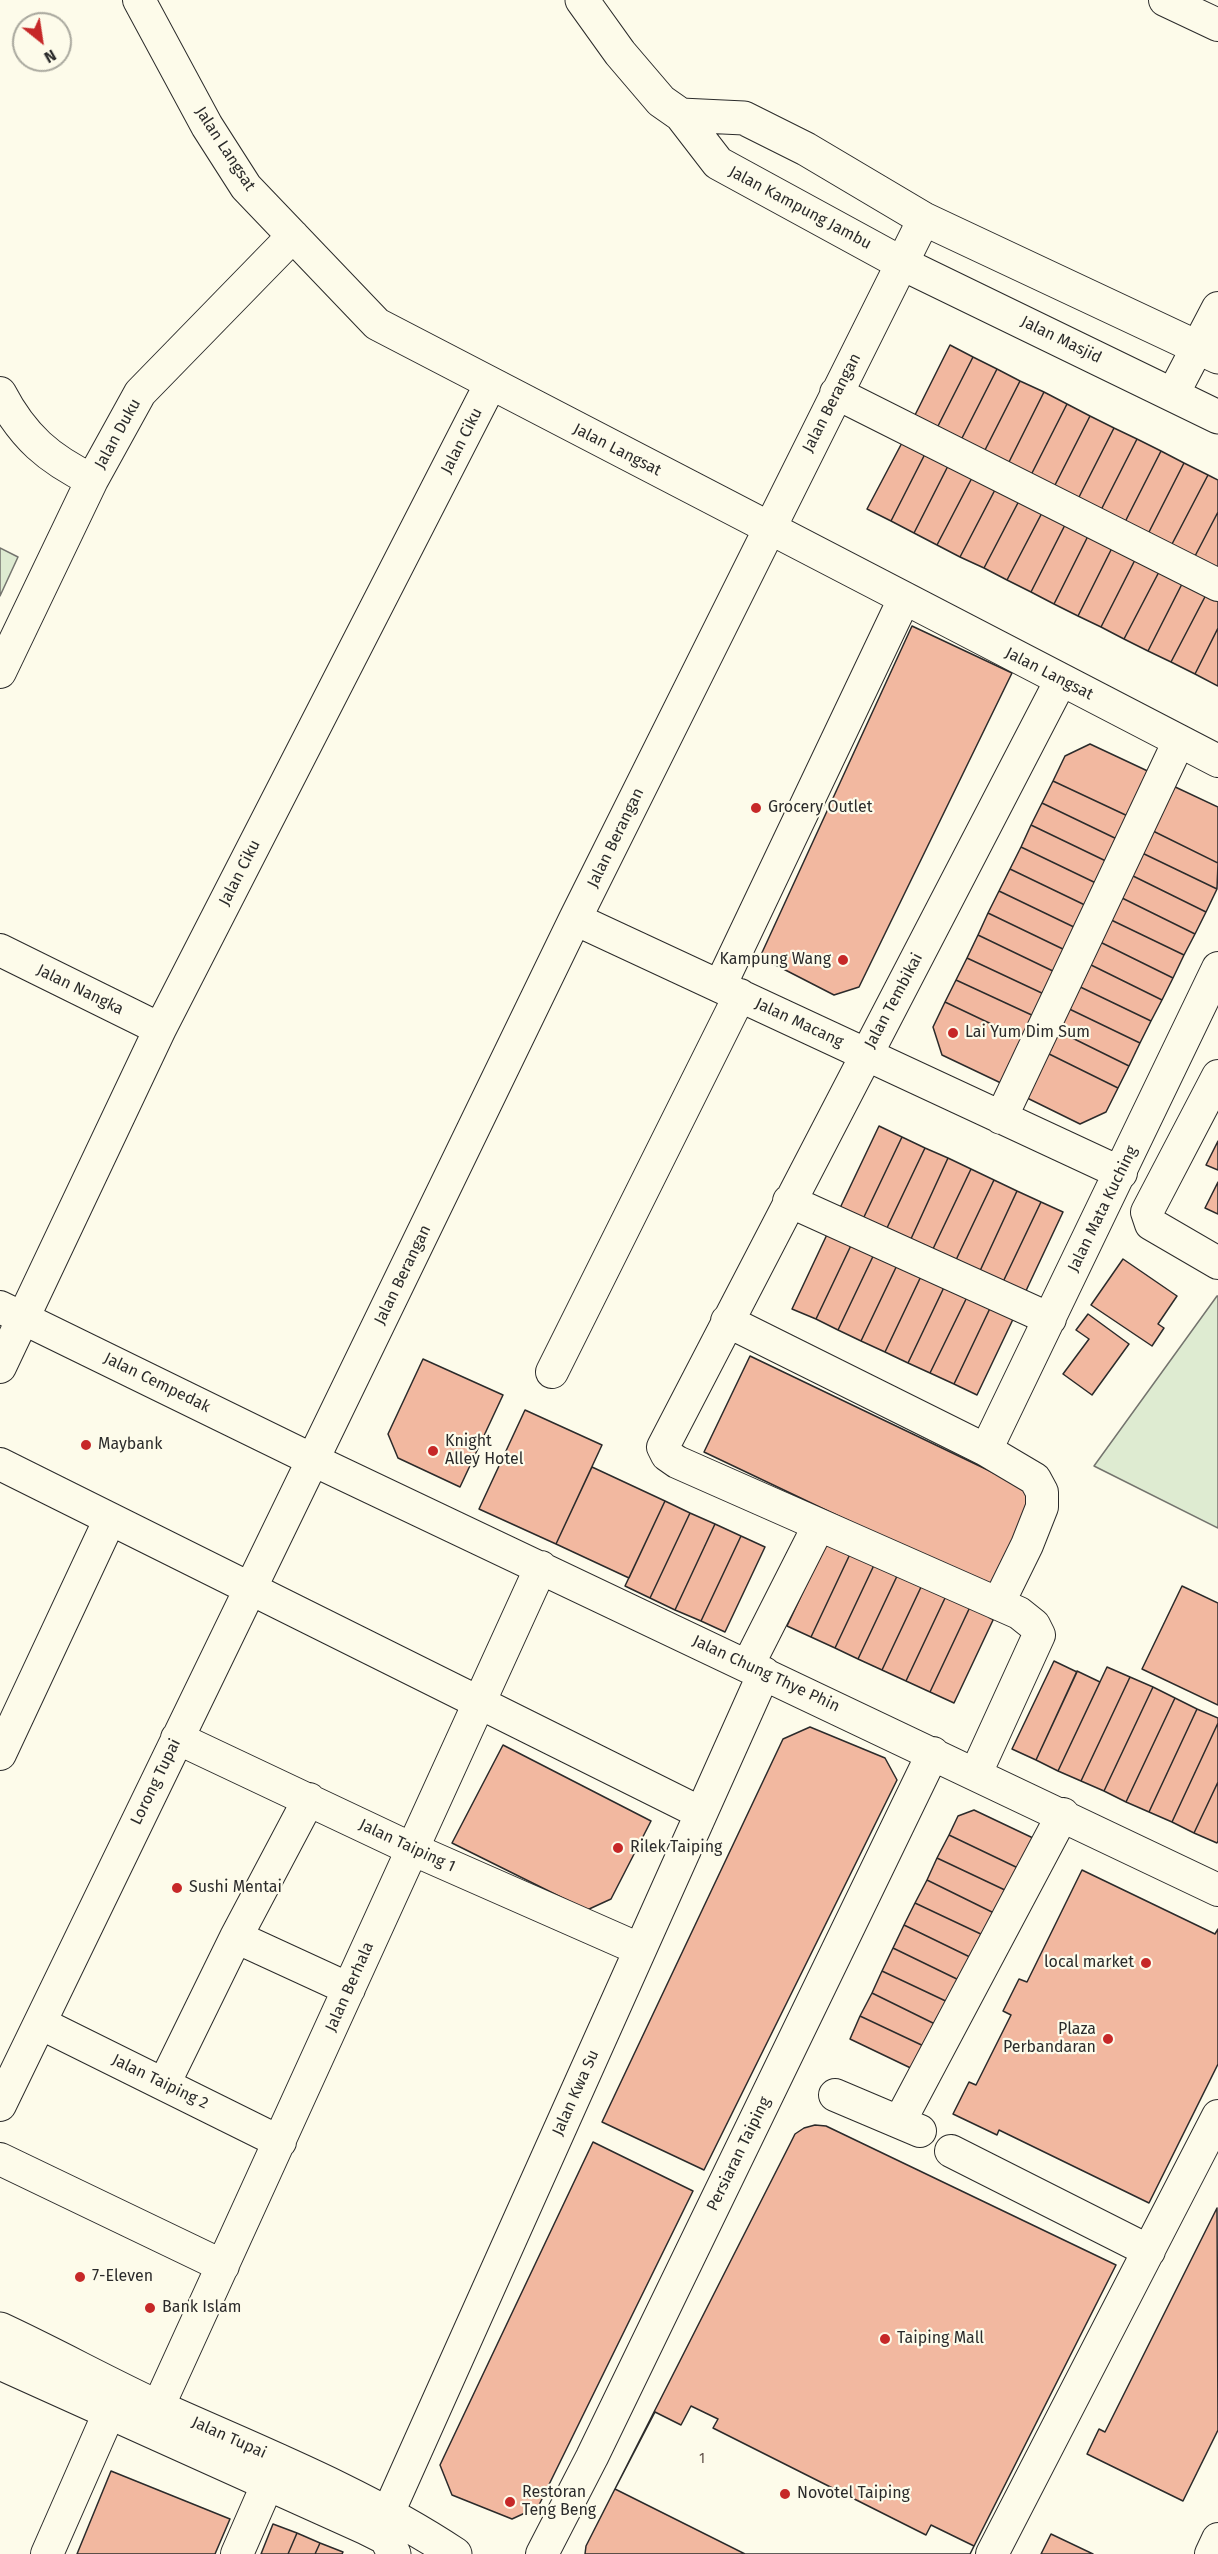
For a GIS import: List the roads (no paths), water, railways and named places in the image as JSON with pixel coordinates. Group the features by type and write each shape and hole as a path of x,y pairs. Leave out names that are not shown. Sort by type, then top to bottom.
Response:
{"main road":[{"name":"Jalan Kampung Jambu","path":"582,0 642,80 661,101 681,116 718,163 903,264"},
{"path":"681,116 744,118 806,149 924,219 1208,352"},
{"name":"Jalan Masjid","path":"903,264 1218,417"},
{"name":"Jalan Tupai","path":"0,2329 158,2406 390,2535 455,2554"},
{"name":"Jalan Tupai","path":"0,2363 110,2413 273,2472"}],"street":[{"name":"Jalan Langsat","path":"139,0 207,126 246,187 377,324 490,385 1218,761"},
{"path":"1165,0 1218,26"},
{"name":"Jalan Berangan","path":"314,1460 575,919 924,219"},
{"name":"Jalan Duku","path":"0,672 92,480 140,393 294,236"},
{"path":"1173,394 1208,352 1218,308"},
{"name":"Jalan Ciku","path":"0,1367 11,1312 160,1029 490,385"},
{"path":"0,393 36,446 64,466 92,480"},
{"path":"836,393 1218,585"},
{"path":"552,1372 730,991 904,599"},
{"name":"Jalan Tembikai","path":"819,1524 676,1462 667,1455 663,1447 1061,680"},
{"path":"1001,1118 1179,741"},
{"name":"Jalan Macang","path":"575,919 1121,1173"},
{"name":"Jalan Nangka","path":"0,950 160,1029"},
{"name":"Jalan Mata Kuching","path":"986,1450 1121,1173 1209,1008 1218,970"},
{"path":"1218,1076 1147,1212 1151,1224 1218,1263"},
{"path":"789,1201 1050,1319"},
{"name":"Jalan Cempedak","path":"11,1312 314,1460"},
{"path":"727,1321 986,1450 1035,1479 1042,1492 1042,1507 999,1604"},
{"name":"Jalan Chung Thye Phin","path":"314,1460 1063,1814 1218,1890"},
{"name":"Lorong Tupai","path":"0,2105 314,1460"},
{"path":"0,1464 701,1813"},
{"path":"0,1754 110,1519"},
{"path":"819,1524 1019,1612 1034,1624 1039,1635 976,1773"},
{"name":"Jalan Kwa Su","path":"390,2535 639,1949 701,1813 756,1669 819,1524"},
{"name":"Jalan Berhala","path":"158,2406 541,1567"},
{"name":"Jalan Taiping 1","path":"177,1738 412,1850 639,1949"},
{"name":"Persiaran Taiping","path":"542,2554 597,2446 933,1753"},
{"path":"164,2084 236,1937 309,1800"},
{"path":"835,2095 910,2126 1063,1814"},
{"path":"236,1937 349,1989"},
{"name":"Jalan Taiping 2","path":"40,2023 280,2142"},
{"path":"992,2554 1218,2116"},
{"path":"951,2151 1149,2250"},
{"path":"0,2159 223,2266"},
{"path":"47,2554 110,2413"},
{"path":"237,2554 273,2472"},
{"path":"1211,2554 1218,2540"}],"place":[{"name":"Grocery Outlet","path":"756,808"},
{"name":"Kampung Wang","path":"843,960"},
{"name":"Lai Yum Dim Sum","path":"953,1033"},
{"name":"Maybank","path":"86,1445"},
{"name":"Knight Alley Hotel","path":"433,1451"},
{"name":"Rilek Taiping","path":"618,1848"},
{"name":"Sushi Mentai","path":"177,1888"},
{"name":"local market","path":"1146,1963"},
{"name":"Plaza Perbandaran","path":"1108,2039"},
{"name":"7-Eleven","path":"80,2277"},
{"name":"Bank Islam","path":"150,2308"},
{"name":"Taiping Mall","path":"885,2339"},
{"name":"Novotel Taiping","path":"785,2494"},
{"name":"Restoran Teng Beng","path":"510,2502"}]}
